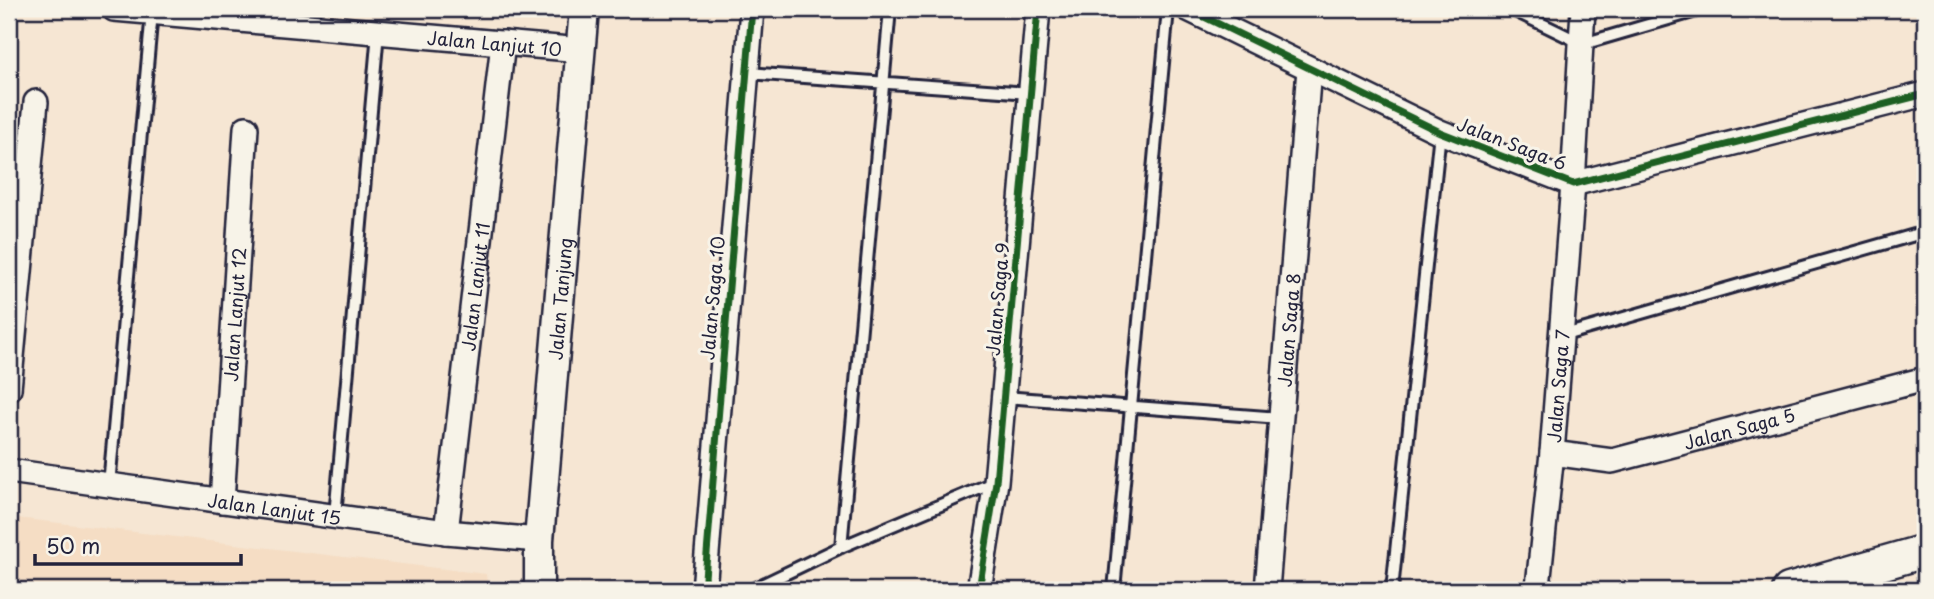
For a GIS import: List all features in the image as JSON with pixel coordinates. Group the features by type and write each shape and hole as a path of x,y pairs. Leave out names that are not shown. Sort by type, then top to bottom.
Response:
{"main road":[{"path":"1789,590 1925,551"}],"street":[{"name":"Jalan Lanjut 10","path":"114,9 581,50"},
{"name":"Jalan Tanjung","path":"539,590 539,540 584,9"},
{"name":"Jalan Saga 10","path":"704,590 751,9"},
{"name":"Jalan Saga 9","path":"979,590 996,482 1038,9"},
{"name":"Jalan Saga 6","path":"1188,9 1440,132 1573,184 1925,94"},
{"name":"Jalan Saga 7","path":"1538,586 1552,453 1573,184 1583,9"},
{"name":"Jalan Lanjut 11","path":"446,532 503,43"},
{"name":"Jalan Saga 8","path":"1266,590 1309,69"},
{"path":"9,390 36,102"},
{"name":"Jalan Lanjut 12","path":"222,501 246,128"},
{"name":"Jalan Saga 5","path":"1552,453 1612,461 1925,379"},
{"name":"Jalan Lanjut 15","path":"9,471 446,532 539,540"}],"lane":[{"path":"842,547 890,9"},
{"path":"1114,590 1168,9"},
{"path":"1511,9 1583,44 1703,9"},
{"path":"109,485 152,12"},
{"path":"335,516 378,32"},
{"path":"747,73 1031,93"},
{"path":"1392,590 1440,132"},
{"path":"1561,337 1925,232"},
{"path":"1004,397 1280,418"},
{"path":"751,590 842,547 996,482"}],"shaded area":[{"path":"9,517 486,574 488,590 9,590"}],"cycle path":[{"path":"704,590 752,9"},
{"path":"979,590 996,482 1038,9"},
{"path":"1188,9 1440,132 1573,184 1925,94"}]}
